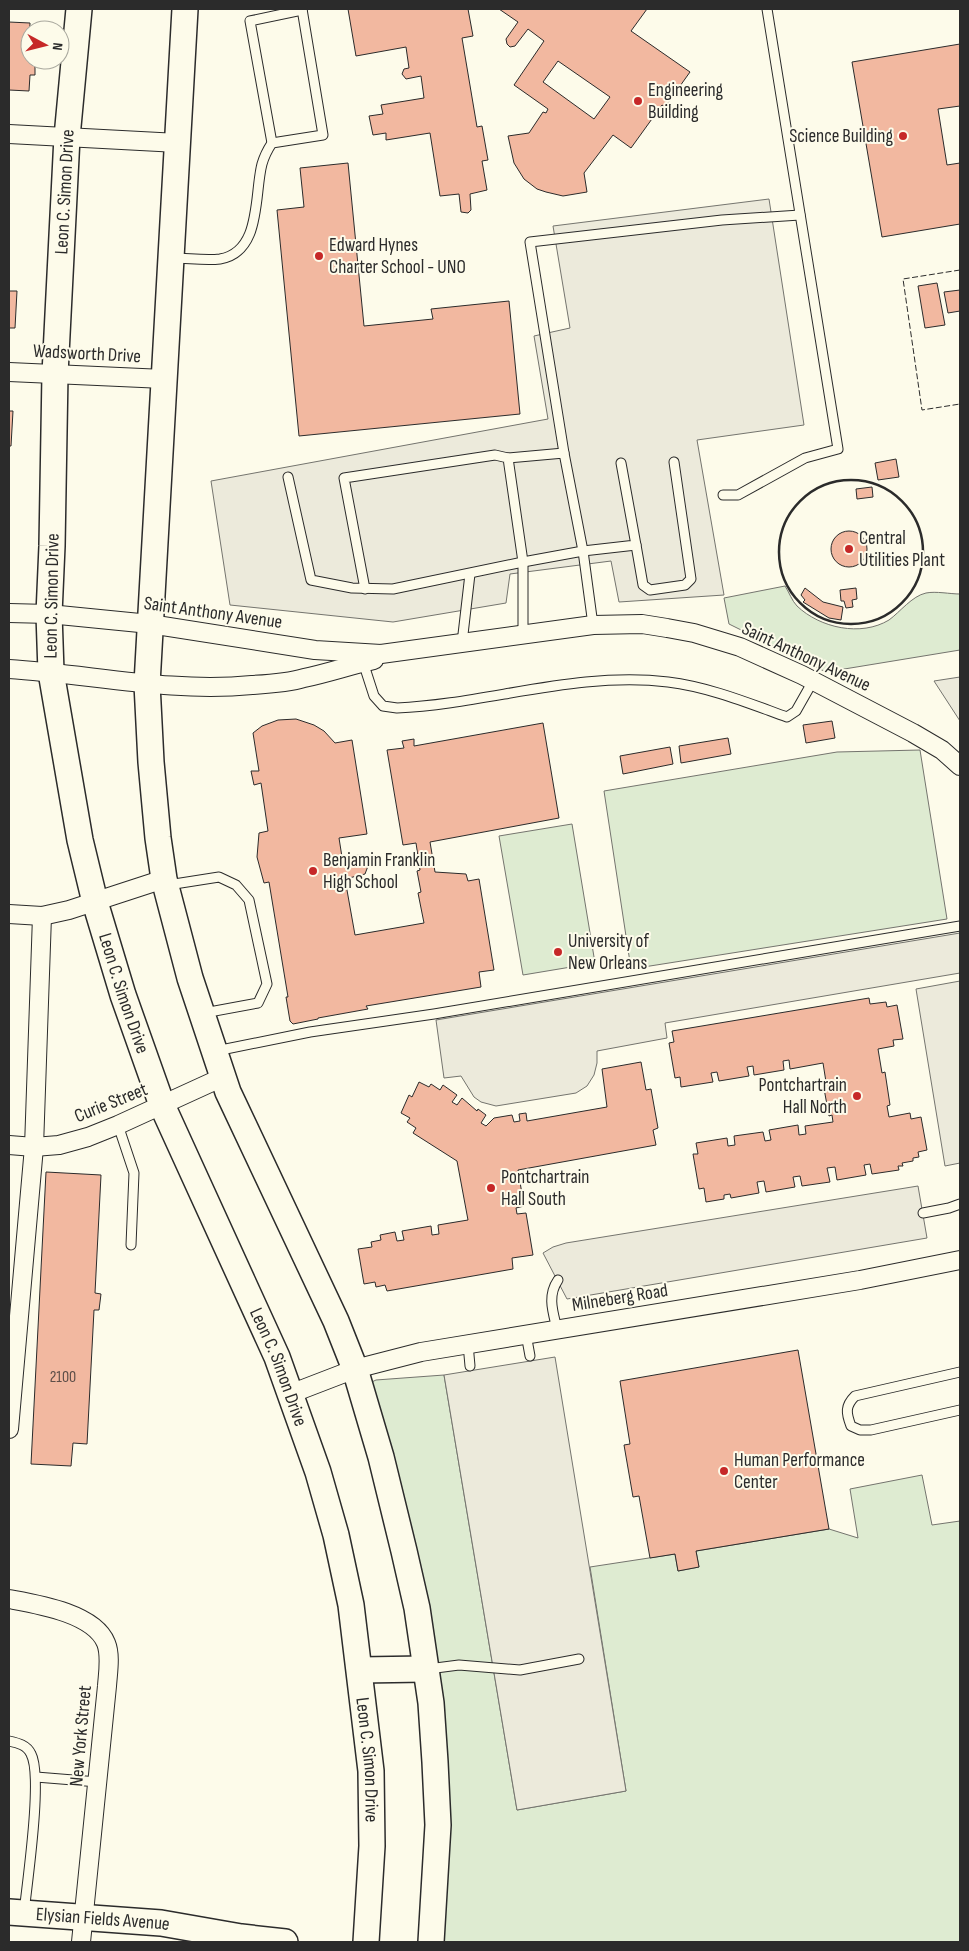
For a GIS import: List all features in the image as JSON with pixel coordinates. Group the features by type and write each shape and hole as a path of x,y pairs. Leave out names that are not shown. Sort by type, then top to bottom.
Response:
{"main road":[{"name":"Leon C. Simon Drive","path":"80,9 67,137 55,374 52,546 48,614 51,672 80,840 95,902 123,996 162,1106 277,1356 318,1472 336,1535 351,1606 371,1771 372,1846 366,1942"},
{"path":"185,9 146,684 158,838 165,882 190,978 228,1092 336,1321 355,1369 381,1457 417,1608 431,1704 436,1762 438,1825 431,1942"},
{"path":"360,1670 425,1669"},
{"name":"Elysian Fields Avenue","path":"16,1912 160,1923 241,1937 285,1942"}],"street":[{"path":"9,134 178,143"},
{"name":"Wadsworth Drive","path":"9,372 164,380"},
{"name":"Saint Anthony Avenue","path":"9,613 48,614 150,624 315,650 381,654 593,625 642,624 694,633 740,647 813,681 913,733 942,750 960,766"},
{"name":"Saint Anthony Avenue","path":"9,669 51,672 146,684 250,686 302,679 411,651"},
{"path":"9,914 42,916 165,882"},
{"path":"9,1429 12,1376 34,1147 42,916"},
{"name":"Curie Street","path":"9,1145 34,1147 70,1142 118,1125 223,1077"},
{"name":"Milneberg Road","path":"290,1394 355,1369 421,1352 850,1282 960,1260"},
{"name":"New York Street","path":"9,1600 37,1604 82,1620 97,1631 106,1642 108,1686 81,1942"}],"lane":[{"path":"723,495 738,496 805,458 838,449 767,9"},
{"path":"171,258 219,259 228,256 242,247 250,233 256,208 262,163 272,143 250,21 302,10 323,135 272,143"},
{"path":"593,625 583,551 564,453 530,242 722,220 800,215"},
{"path":"365,588 344,478 495,455 508,458 564,453"},
{"path":"508,458 523,562 523,634"},
{"path":"621,463 643,585 650,590 685,585 691,579 674,462"},
{"path":"288,477 310,580 352,588 393,589 583,551 636,545"},
{"path":"462,644 470,574"},
{"path":"363,662 374,696 383,706 397,708 537,688 611,680 642,680 693,686 787,717 796,711 813,681"},
{"path":"165,882 219,878 236,885 249,900 267,984 258,1003 202,1014"},
{"path":"214,1051 310,1032 434,1014 960,926"},
{"path":"118,1125 134,1173 131,1245"},
{"path":"923,1213 960,1204"},
{"path":"556,1329 551,1304 552,1288 558,1280"},
{"path":"526,1334 530,1356"},
{"path":"468,1344 470,1366"},
{"path":"960,1372 855,1396 848,1403 847,1416 851,1426 860,1430 871,1430 960,1410"},
{"path":"425,1669 459,1665 520,1670 579,1660"},
{"path":"9,1741 22,1745 31,1753 36,1777 34,1817 16,1912"},
{"path":"36,1777 98,1782"}],"green space":[{"path":"785,586 795,604 806,614 829,625 854,629 878,625 889,620 911,601 926,593 960,594 960,650 826,672 729,624 724,598"},
{"path":"920,750 947,919 631,969 604,791 837,752"},
{"path":"572,824 595,963 523,975 499,836"},
{"path":"444,1375 517,1810 626,1791 590,1567 675,1554 678,1571 699,1567 696,1551 829,1529 858,1538 850,1489 922,1475 932,1525 960,1521 960,1942 431,1942 435,1762 361,1387 376,1380"}],"shaded area":[{"path":"769,199 804,425 697,440 724,595 619,602 611,561 510,574 506,603 393,622 230,605 211,481 548,419 534,336 570,328 553,226"},
{"path":"960,677 960,721 934,681"},
{"path":"960,933 960,973 665,1023 667,1038 597,1051 594,1075 587,1086 576,1093 496,1106 481,1102 474,1097 461,1076 444,1078 436,1020"},
{"path":"960,981 960,1163 945,1166 916,989"},
{"path":"918,1186 927,1238 567,1299 543,1253 553,1247 566,1243"},
{"path":"555,1357 626,1791 517,1810 444,1375"}],"building":[{"path":"348,9 468,9 473,36 462,38 477,127 482,126 488,160 482,161 487,190 470,194 471,210 468,213 461,212 459,194 440,196 430,133 386,140 386,133 373,135 369,116 383,114 381,105 424,98 421,76 406,79 402,74 404,69 409,68 406,47 356,56"},
{"name":"Engineering Building","path":"499,9 647,9 631,31 690,72 665,107 662,105 631,148 613,135 584,173 587,192 563,196 537,189 524,179 514,163 508,136 529,133 543,112 546,113 548,109 514,85 544,41 528,29 515,46 510,47 506,39 518,22","holes":["558,61 610,97 594,119 543,82"]},
{"path":"9,22 20,23 20,70 35,70 35,75 30,75 29,91 9,90"},
{"name":"Science Building","path":"960,44 960,106 938,109 947,165 960,163 960,224 882,237 852,62"},
{"name":"Edward Hynes Charter School - UNO","path":"348,163 364,326 433,319 431,309 509,301 520,414 299,436 277,210 304,207 300,168"},
{"path":"937,283 945,325 925,328 918,286"},
{"path":"960,290 960,311 948,313 944,292"},
{"path":"9,291 17,291 15,328 9,328"},
{"path":"9,411 13,411 11,446 9,446"},
{"path":"896,459 899,477 878,480 875,463"},
{"path":"872,487 873,497 857,499 856,489"},
{"name":"Central Utilities Plant","path":"849,531 856,532 862,536 866,542 866,556 862,562 856,566 849,567 842,566 836,562 832,556 831,549 832,542 836,536 842,532"},
{"path":"805,588 823,602 843,607 841,620 829,618 803,602 805,600 801,595"},
{"path":"856,588 857,599 852,600 853,607 846,608 844,601 841,601 840,590"},
{"name":"Benjamin Franklin High School","path":"296,719 314,725 324,731 335,743 352,740 367,834 339,838 342,857 361,855 365,857 368,866 365,874 345,879 355,935 424,923 418,893 421,892 417,871 420,870 416,843 403,845 387,750 404,748 402,741 414,739 414,746 543,723 559,818 430,842 435,872 466,874 468,881 479,879 494,970 479,972 481,987 366,1006 368,1009 293,1024 290,1021 286,997 288,997 269,882 264,883 257,857 259,833 268,831 261,783 254,785 251,771 259,771 253,733 262,726 278,720"},
{"path":"832,721 835,738 806,743 803,725"},
{"path":"728,738 731,754 681,763 679,746"},
{"path":"670,747 673,764 623,774 620,756"},
{"name":"Pontchartrain Hall North","path":"869,998 870,1004 886,1002 887,1007 897,1005 903,1039 893,1040 894,1046 878,1049 882,1073 885,1072 890,1105 887,1106 889,1117 910,1113 911,1119 921,1117 927,1150 918,1152 919,1157 913,1158 913,1161 902,1163 903,1166 898,1166 899,1170 872,1174 870,1164 864,1165 866,1175 837,1180 835,1167 827,1168 830,1182 802,1186 800,1176 793,1177 795,1187 766,1192 764,1181 757,1182 759,1193 731,1198 730,1194 724,1195 724,1199 706,1202 704,1188 699,1189 693,1154 698,1154 696,1143 727,1138 728,1146 735,1145 734,1136 763,1132 765,1141 771,1140 769,1130 798,1125 799,1135 806,1134 805,1126 833,1122 832,1115 829,1116 823,1083 826,1082 823,1063 790,1069 789,1060 783,1061 784,1070 754,1075 753,1066 747,1067 749,1076 719,1081 717,1072 711,1073 713,1082 681,1087 680,1077 675,1078 669,1043 674,1042 672,1031"},
{"name":"Pontchartrain Hall South","path":"641,1062 646,1090 651,1089 658,1128 653,1130 656,1145 518,1170 524,1206 516,1208 517,1214 526,1213 533,1255 512,1258 513,1269 387,1291 385,1285 376,1287 375,1282 364,1284 358,1249 372,1247 371,1242 381,1240 380,1235 395,1232 397,1241 404,1240 402,1231 431,1226 432,1235 439,1234 438,1225 468,1220 457,1161 413,1133 416,1128 407,1122 410,1118 401,1113 409,1095 412,1097 419,1082 429,1087 431,1084 440,1090 443,1085 457,1095 452,1102 457,1105 462,1098 477,1111 478,1109 486,1115 481,1123 486,1126 494,1118 512,1115 514,1122 520,1121 519,1114 526,1113 527,1121 607,1107 602,1069"},
{"path":"46,1172 101,1175 95,1293 101,1294 99,1310 94,1310 87,1444 73,1443 71,1466 31,1464"},
{"name":"Human Performance Center","path":"798,1350 829,1529 696,1551 699,1567 678,1571 675,1554 650,1558 639,1496 633,1497 624,1445 630,1444 620,1381"}],"fence":[{"path":"960,270 903,279 922,410 960,404"}],"wall":[{"path":"851,480 878,486 891,492 902,501 911,512 917,525 923,552 917,579 911,592 902,603 891,612 878,618 851,624 824,618 811,612 800,603 791,592 785,579 779,552 785,525 791,512 800,501 811,492 824,486 851,480"}],"place":[{"name":"Engineering Building","path":"638,101"},
{"name":"Science Building","path":"903,136"},
{"name":"Edward Hynes Charter School - UNO","path":"319,256"},
{"name":"Central Utilities Plant","path":"849,549"},
{"name":"Benjamin Franklin High School","path":"313,871"},
{"name":"University of New Orleans","path":"558,952"},
{"name":"Pontchartrain Hall North","path":"857,1096"},
{"name":"Pontchartrain Hall South","path":"491,1188"},
{"name":"Human Performance Center","path":"724,1471"}]}
